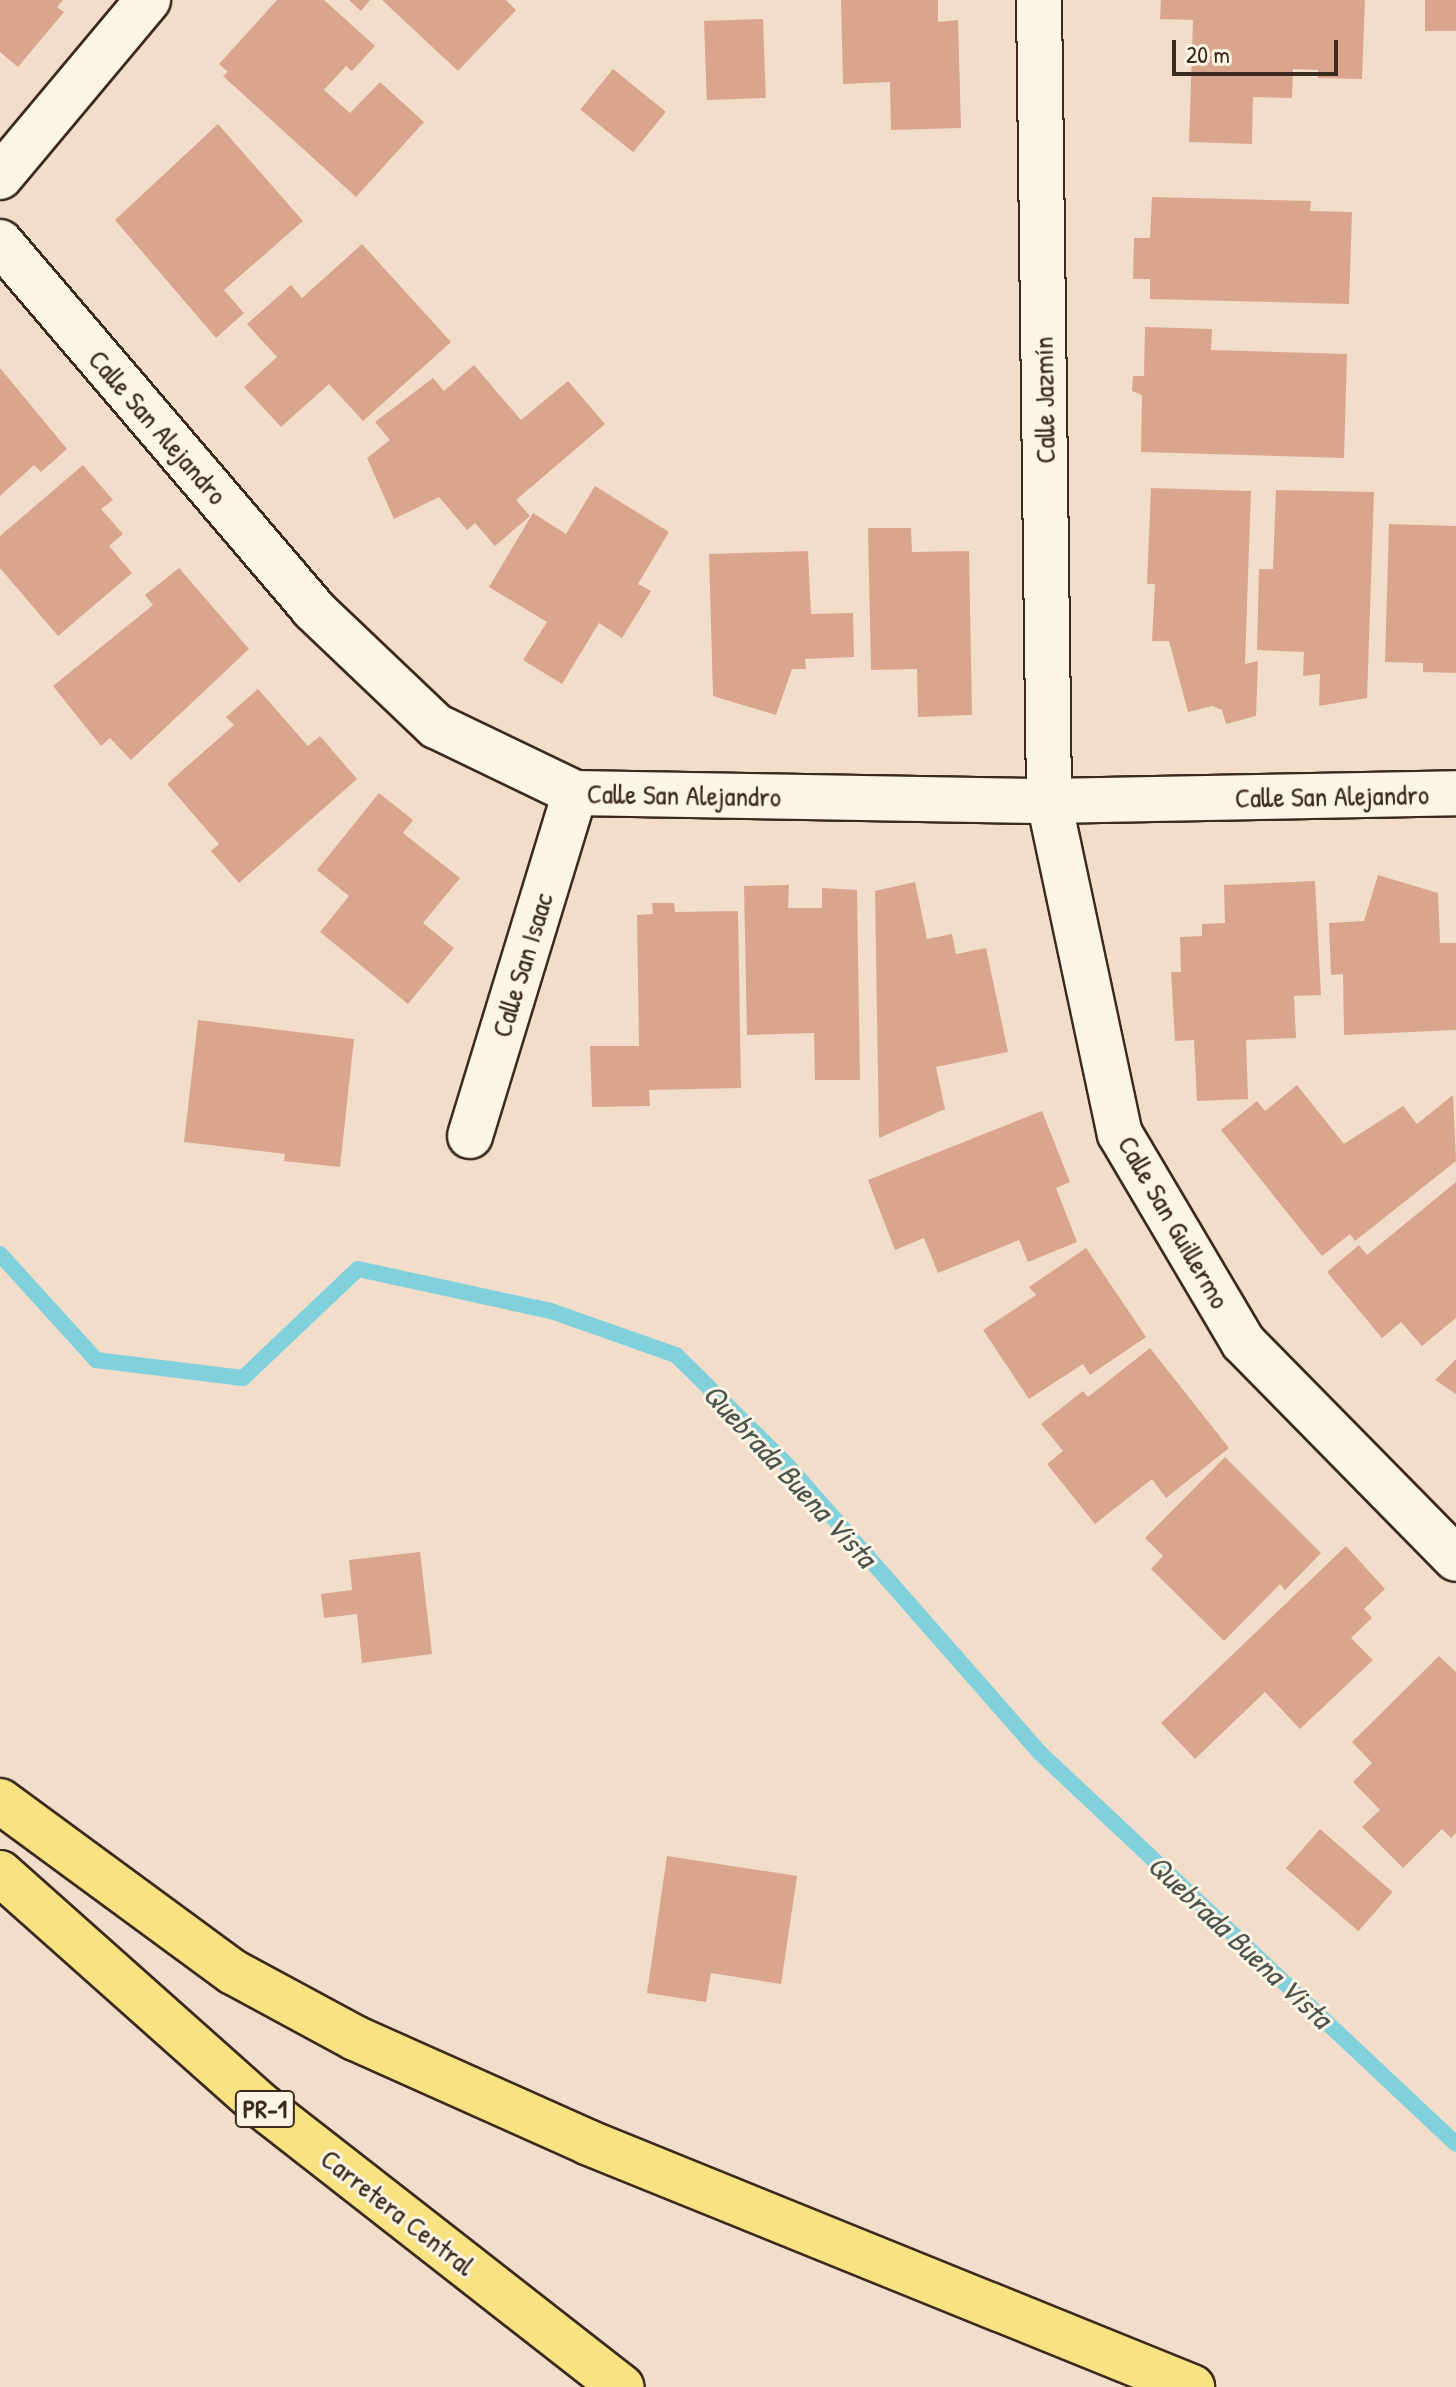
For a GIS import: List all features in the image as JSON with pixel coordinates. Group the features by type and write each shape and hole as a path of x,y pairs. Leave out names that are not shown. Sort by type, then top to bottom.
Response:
{"highway":[{"path":"0,1801 233,1972 355,2038 602,2148 1192,2387"},
{"name":"Carretera Central","path":"0,1873 263,2107 622,2387"}],"street":[{"path":"0,177 148,0"},
{"name":"Calle Jazmín","path":"1039,0 1049,801"},
{"name":"Calle San Alejandro","path":"0,242 313,609 436,726 575,793 1049,801 1456,793"},
{"name":"Calle San Isaac","path":"470,1136 575,793"},
{"name":"Calle San Guillermo","path":"1049,801 1120,1134 1243,1342 1456,1559"}],"building":[{"path":"0,0 63,0 57,7 64,12 18,67 0,52"},
{"path":"277,0 324,0 375,46 352,71 346,66 324,90 350,113 380,82 424,122 356,197 223,76 228,72 219,64"},
{"path":"349,0 370,0 361,11"},
{"path":"382,0 506,0 516,10 458,71"},
{"path":"841,0 938,0 938,22 958,20 961,128 891,130 890,82 843,84"},
{"path":"1161,0 1365,0 1362,79 1318,78 1318,70 1293,69 1292,98 1253,97 1252,144 1189,142 1193,20 1160,19"},
{"path":"1425,0 1456,0 1456,31 1425,31"},
{"path":"763,19 766,98 707,100 704,21"},
{"path":"613,69 666,112 633,152 580,109"},
{"path":"218,124 303,221 224,290 244,313 216,338 115,220"},
{"path":"1152,197 1311,201 1310,211 1352,212 1349,304 1150,299 1150,279 1133,279 1134,238 1150,238"},
{"path":"362,244 451,342 363,421 329,384 281,427 244,387 277,357 247,324 291,285 302,298"},
{"path":"1145,327 1212,329 1211,350 1347,354 1344,458 1141,452 1142,395 1132,391 1133,376 1144,376"},
{"path":"474,365 521,420 568,381 605,424 516,500 530,516 495,546 475,523 467,530 439,497 394,519 367,458 390,440 375,422 433,378 444,391"},
{"path":"0,368 67,449 41,472 34,465 0,496"},
{"path":"83,465 113,500 101,509 123,534 109,546 132,573 58,636 0,568 0,536"},
{"path":"595,486 669,532 638,584 651,591 622,638 599,623 562,684 523,660 547,622 489,587 533,513 566,534"},
{"path":"1151,488 1251,491 1245,664 1258,661 1256,716 1226,724 1222,710 1212,706 1188,712 1169,641 1152,641 1155,584 1147,584"},
{"path":"1276,490 1374,492 1367,698 1319,706 1320,674 1303,676 1304,652 1257,650 1259,569 1273,569"},
{"path":"1389,524 1456,526 1456,673 1423,672 1423,663 1385,662"},
{"path":"868,528 911,528 912,552 969,551 972,715 918,717 917,669 871,670"},
{"path":"808,551 811,614 853,613 854,657 805,659 806,669 792,669 776,715 713,696 709,554"},
{"path":"179,568 249,649 131,760 110,738 101,746 53,686 153,605 145,595"},
{"path":"258,689 308,746 320,736 357,779 239,883 211,851 219,844 167,784 234,725 226,717"},
{"path":"379,793 413,820 403,833 460,878 423,923 454,948 408,1004 320,932 349,896 317,870"},
{"path":"1378,875 1438,893 1440,943 1456,943 1456,1030 1344,1035 1343,974 1331,975 1329,923 1364,921"},
{"path":"1315,881 1321,995 1294,996 1296,1038 1246,1040 1248,1099 1197,1101 1194,1040 1175,1041 1171,972 1181,972 1180,937 1202,936 1202,924 1225,923 1224,885"},
{"path":"915,882 927,939 952,934 956,954 986,948 1008,1052 936,1067 945,1109 879,1138 875,891"},
{"path":"789,885 788,908 822,908 822,888 857,890 860,1080 815,1080 814,1033 747,1035 744,886"},
{"path":"652,903 674,903 675,912 738,911 741,1088 649,1090 650,1106 592,1107 590,1046 639,1046 637,915 653,914"},
{"path":"198,1020 354,1039 340,1167 284,1161 285,1154 184,1142"},
{"path":"1297,1085 1344,1144 1403,1106 1417,1124 1453,1095 1456,1161 1355,1241 1350,1234 1322,1256 1221,1130 1257,1101 1265,1111"},
{"path":"1042,1111 1070,1182 1056,1188 1077,1242 1028,1262 1019,1240 938,1273 924,1238 895,1250 868,1180"},
{"path":"1456,1182 1456,1318 1422,1346 1401,1322 1382,1338 1327,1272 1359,1245 1367,1255"},
{"path":"1086,1248 1146,1337 1090,1375 1083,1364 1029,1399 983,1330 1036,1295 1029,1287"},
{"path":"1150,1348 1229,1448 1166,1498 1152,1479 1095,1524 1047,1464 1063,1451 1041,1424 1083,1391 1088,1397"},
{"path":"1456,1359 1456,1394 1435,1380"},
{"path":"1225,1457 1321,1553 1285,1590 1280,1584 1224,1641 1151,1569 1163,1556 1145,1538"},
{"path":"1346,1546 1385,1589 1364,1609 1372,1618 1351,1638 1373,1660 1300,1729 1265,1692 1195,1759 1161,1723"},
{"path":"420,1552 432,1654 362,1663 357,1614 324,1618 321,1594 352,1590 349,1560"},
{"path":"1439,1656 1456,1672 1456,1833 1451,1838 1442,1829 1403,1868 1362,1827 1380,1810 1353,1782 1372,1763 1352,1742"},
{"path":"1320,1829 1392,1892 1358,1931 1286,1868"},
{"path":"667,1856 797,1876 781,1984 711,1973 706,2002 647,1993"}],"waterway":[{"name":"Quebrada Buena Vista","path":"0,1254 96,1360 243,1378 358,1269 551,1311 676,1355 788,1466 1039,1752 1456,2144"}]}
